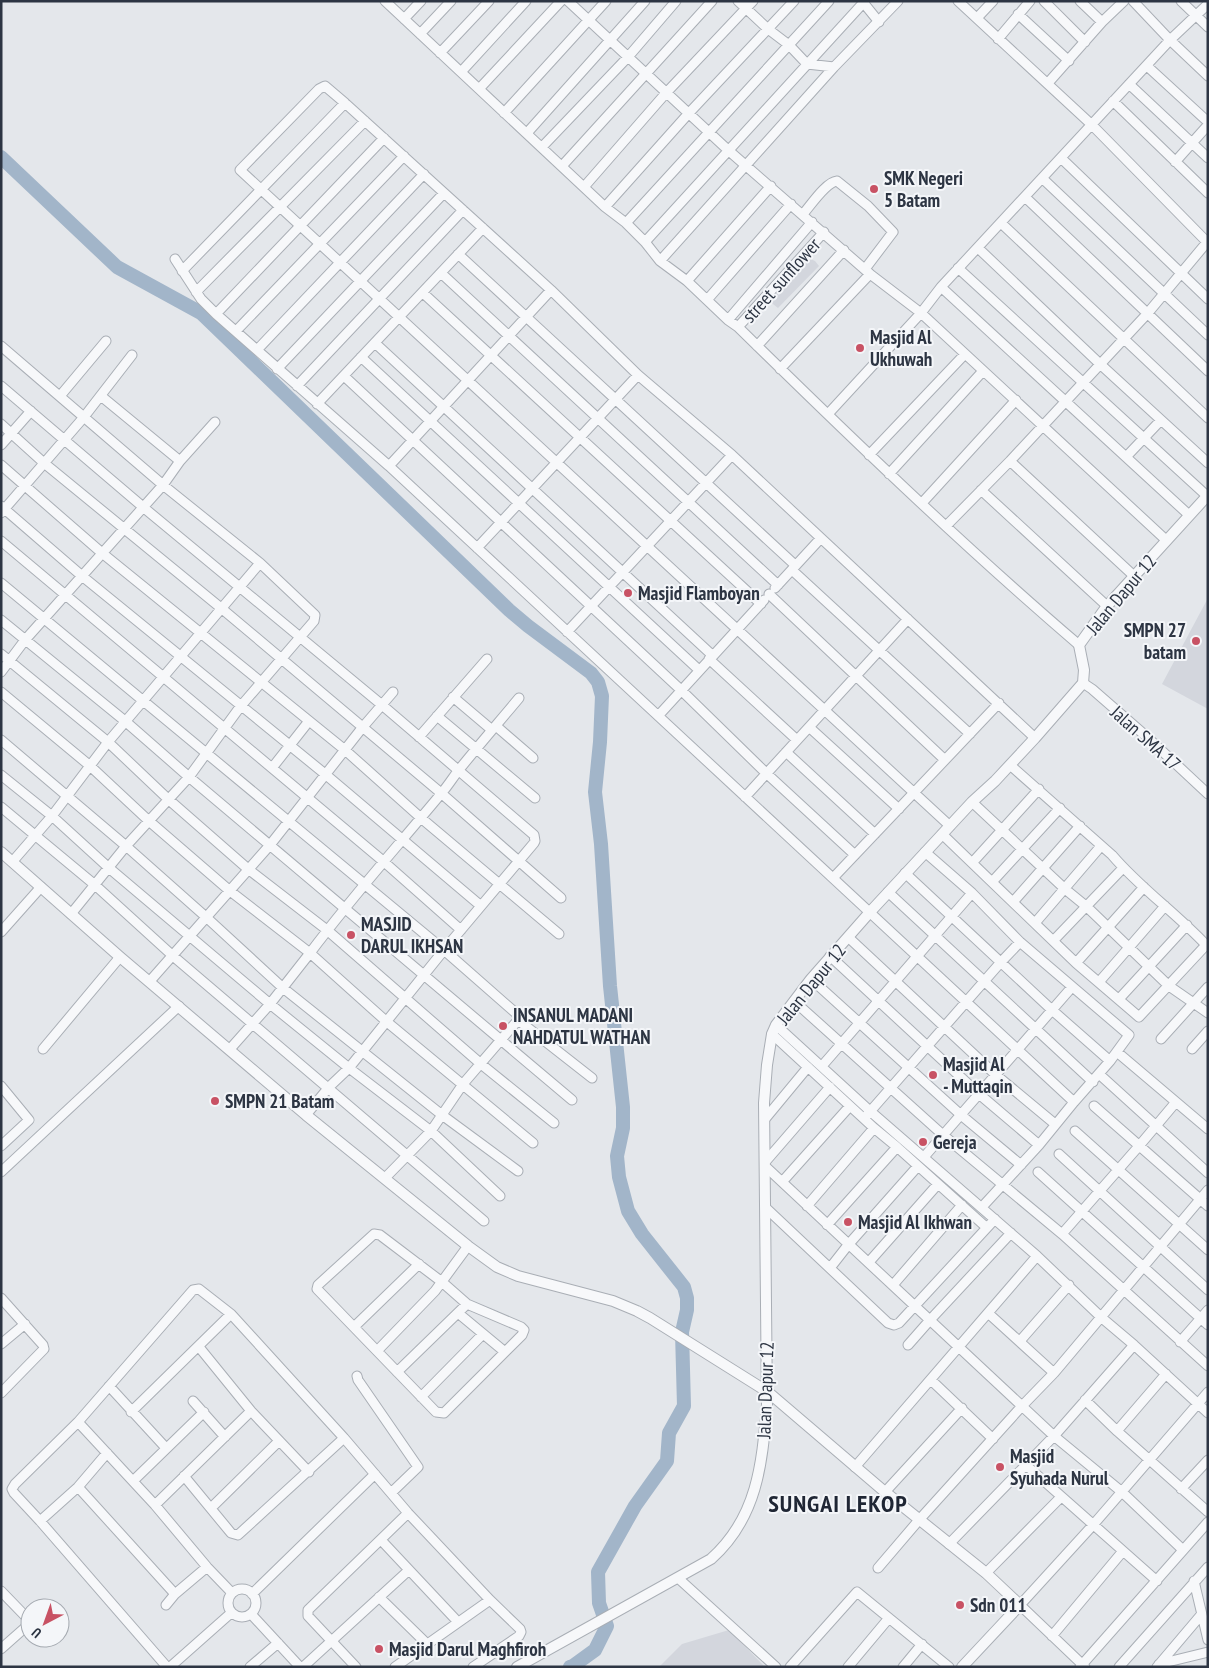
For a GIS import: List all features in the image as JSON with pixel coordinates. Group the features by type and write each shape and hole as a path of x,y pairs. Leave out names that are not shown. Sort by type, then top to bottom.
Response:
{"street":[{"path":"385,1 605,207 626,223 660,261 687,281 738,327 889,474 1020,595 1079,645"},
{"path":"404,19 421,1"},
{"path":"420,34 451,1"},
{"path":"440,53 489,1"},
{"path":"461,72 526,1"},
{"path":"479,89 560,1"},
{"path":"568,1 728,150 868,271 921,313 1166,540"},
{"path":"504,113 606,1"},
{"path":"527,133 645,1"},
{"path":"542,147 628,56 676,1"},
{"path":"562,166 712,1"},
{"path":"738,1 768,30 789,45 807,64 834,68"},
{"path":"584,187 666,94 753,1"},
{"path":"605,207 689,113 794,1"},
{"path":"626,223 829,1"},
{"path":"660,261 834,68 898,1"},
{"path":"946,526 1010,461 1147,314 1207,243 1092,125 958,1"},
{"path":"977,18 993,1"},
{"path":"998,39 1030,1"},
{"path":"1044,1 1085,42"},
{"path":"1080,1 1102,22"},
{"path":"1048,83 1102,22 1124,1"},
{"path":"1133,1 1208,76"},
{"path":"1181,1 1208,27"},
{"path":"645,242 863,2 879,22"},
{"path":"828,414 921,313 958,268 1170,40 1208,4"},
{"path":"1018,14 1069,61"},
{"path":"1147,66 1208,124 1175,162"},
{"path":"1129,84 1208,158"},
{"path":"950,826 240,170 292,116 322,86 326,87 551,290 638,375 732,455 1036,738"},
{"path":"1113,101 1208,193"},
{"path":"182,271 345,103"},
{"path":"196,292 365,121"},
{"path":"216,314 384,138"},
{"path":"236,331 404,156"},
{"path":"1061,158 1208,299"},
{"path":"258,350 424,174"},
{"path":"1042,178 1208,335"},
{"path":"780,369 868,271 893,232 868,206 837,181 834,181 825,189 803,214"},
{"path":"687,281 771,186"},
{"path":"278,369 444,193"},
{"path":"1025,197 1208,371"},
{"path":"706,300 791,204"},
{"path":"297,386 463,210"},
{"path":"728,320 812,222"},
{"path":"1001,223 1208,418"},
{"path":"317,404 483,228"},
{"name":"street sunflower","path":"738,327 824,232"},
{"path":"978,248 1208,463"},
{"path":"757,346 844,250"},
{"path":"458,254 705,483 879,650 970,734"},
{"path":"175,259 196,292 216,314 389,466 1074,1102"},
{"path":"958,268 1207,496"},
{"path":"441,273 778,585"},
{"path":"941,287 1189,515"},
{"path":"389,466 551,290"},
{"path":"423,293 761,604"},
{"path":"60,396 106,340"},
{"path":"375,343 622,572 797,740"},
{"path":"3,350 60,396 163,485 260,563 315,615 314,621 240,707 189,777 126,846 71,914"},
{"path":"132,354 65,440 2,509 240,707 325,774 480,906"},
{"path":"869,455 965,354"},
{"path":"362,357 699,670"},
{"path":"889,474 983,372"},
{"path":"477,548 638,375"},
{"path":"344,376 681,690 766,773 856,855"},
{"path":"1,386 534,835 534,844 518,860 480,906 362,1053 329,1087 306,1115"},
{"path":"101,396 180,461"},
{"path":"922,503 1016,400"},
{"path":"1,445 31,411"},
{"path":"1126,457 1161,420"},
{"path":"1,672 25,640 163,485 180,461 215,422"},
{"path":"1,424 44,463 442,793 560,898"},
{"path":"567,632 732,455"},
{"path":"1010,461 1134,576"},
{"path":"1,465 102,553 344,750 421,818 559,934"},
{"path":"981,490 1107,606"},
{"name":"Jalan Dapur 12","path":"517,1667 711,1559 720,1551 743,1517 757,1486 768,1392 765,1119 767,1065 774,1030 794,1001 830,956 972,802 1036,738 1083,683 1084,670 1079,645 1107,606 1207,496"},
{"path":"658,716 821,538"},
{"path":"1,541 383,861 461,930"},
{"path":"12,861 52,816 89,765 125,721 260,563"},
{"path":"1,583 444,950 518,1015 518,1020 592,1078"},
{"path":"769,594 945,760"},
{"path":"745,796 908,619"},
{"path":"1,620 125,721 501,1042 572,1100"},
{"path":"1,654 108,742 168,799 248,868 328,930 481,1064 554,1123"},
{"path":"419,737 487,659"},
{"name":"Jalan SMA 17","path":"1083,683 1092,688 1208,794"},
{"path":"1,692 89,765 149,821 230,891 310,953 387,1022 533,1143"},
{"path":"150,981 270,845 344,750 393,692"},
{"path":"453,697 533,758"},
{"path":"230,1050 283,988 344,908 365,886 383,861 442,793 519,698"},
{"path":"834,878 999,703"},
{"path":"436,716 535,798"},
{"path":"272,768 309,721"},
{"path":"809,726 899,809"},
{"path":"1,740 126,846 283,988 362,1053 518,1171"},
{"path":"786,752 875,834"},
{"path":"942,834 1076,963 1139,1018 1207,946 1187,925 1123,868 1112,855 1010,765"},
{"path":"1,775 52,816 109,868 270,1004 431,1131 500,1196"},
{"path":"972,863 1039,789"},
{"path":"972,802 1130,947 1169,986 1208,1013"},
{"path":"1,807 35,834 252,1024 329,1087 484,1221"},
{"path":"992,882 1060,808"},
{"path":"1013,902 1080,826"},
{"path":"1035,923 1101,846"},
{"path":"1,852 120,957 306,1115 444,1228 497,1267 518,1276 613,1301 650,1318 768,1392 885,1492 986,1573 1082,1666 1208,1522"},
{"path":"925,852 972,893 1020,942 1129,1034 1093,1082 1055,1124 1039,1146 982,1207"},
{"path":"1054,940 1123,868"},
{"path":"906,873 1052,1010 1110,1060"},
{"path":"1,932 41,887"},
{"path":"1076,963 1144,887"},
{"path":"888,892 1093,1082"},
{"path":"822,1066 972,893"},
{"path":"1099,982 1165,906"},
{"path":"1119,999 1187,925"},
{"path":"848,938 996,1075 1055,1124"},
{"path":"864,1119 1020,942"},
{"path":"830,956 979,1094 1039,1146"},
{"path":"43,1048 120,957"},
{"path":"811,979 961,1115 1021,1166"},
{"path":"1161,1040 1208,986"},
{"path":"924,1157 1072,987"},
{"path":"794,1001 943,1135 1062,1234 1208,1366"},
{"path":"1,1172 179,1006"},
{"path":"385,1178 431,1131 463,1084 518,1020"},
{"path":"774,1030 822,1066 870,1111 982,1207 1208,1413"},
{"path":"774,1030 808,1067 986,1228"},
{"path":"1192,1049 1208,1030"},
{"path":"1117,1052 1208,1129"},
{"path":"765,1119 808,1067"},
{"path":"1099,1074 1208,1173"},
{"path":"1,1086 29,1120 3,1141"},
{"path":"830,1086 766,1164 782,1182 848,1245 960,1346 1054,1436 1122,1492 1184,1550"},
{"path":"1062,1234 1140,1146 1176,1102"},
{"path":"782,1182 850,1106"},
{"path":"1094,1106 1204,1203"},
{"path":"807,1206 874,1128"},
{"path":"1074,1131 1208,1250"},
{"path":"827,1225 897,1147"},
{"path":"1059,1154 1208,1290"},
{"path":"830,1268 918,1166"},
{"path":"1038,1172 1208,1325"},
{"path":"869,1262 938,1184"},
{"path":"878,1568 1022,1406 1054,1374 1102,1318 1123,1289 1180,1224 1204,1203 1208,1190"},
{"path":"893,1285 962,1205"},
{"path":"766,1208 888,1323 897,1324 995,1219"},
{"path":"908,1346 1011,1233"},
{"path":"374,1234 380,1235 419,1264 467,1304 523,1328 524,1332 444,1413 436,1412 318,1290 318,1285 374,1234"},
{"path":"377,1351 435,1291 468,1246"},
{"path":"855,1467 1037,1256"},
{"path":"354,1327 419,1264"},
{"path":"1020,1341 1069,1285"},
{"path":"232,1613 169,1667 14,1493 13,1487 78,1422 193,1290 202,1290 231,1314 344,1438 408,1513 520,1629 520,1634 473,1667"},
{"path":"1,1298 43,1345 44,1349 1,1393"},
{"path":"397,1372 467,1304"},
{"path":"1180,1342 1208,1310"},
{"path":"458,1313 505,1352"},
{"path":"988,1313 1054,1374"},
{"path":"131,1412 231,1314"},
{"path":"1,1344 25,1324"},
{"path":"421,1397 483,1334"},
{"path":"949,1544 1027,1466 1134,1344"},
{"path":"199,1347 251,1411 308,1472"},
{"path":"1117,1431 1166,1374"},
{"path":"357,1376 418,1467 391,1493"},
{"path":"931,1380 993,1439"},
{"path":"109,1386 166,1448"},
{"path":"962,1667 1093,1525 1208,1392"},
{"path":"1085,1400 1181,1490 1208,1512"},
{"path":"193,1401 225,1437"},
{"path":"885,1492 962,1408"},
{"path":"155,1505 251,1411"},
{"path":"133,1481 204,1412"},
{"path":"78,1422 155,1505 207,1567 232,1593"},
{"path":"184,1476 231,1533 238,1535 344,1438"},
{"path":"210,1508 279,1440"},
{"path":"40,1521 78,1488 108,1453"},
{"path":"1181,1490 1208,1460"},
{"path":"1027,1466 1157,1581"},
{"path":"252,1594 375,1474"},
{"path":"78,1488 175,1594"},
{"path":"986,1573 1061,1497"},
{"path":"356,1667 308,1616 308,1610 408,1513"},
{"path":"381,1540 458,1622"},
{"path":"1052,1636 1123,1550"},
{"path":"166,1605 175,1594 207,1567"},
{"path":"1119,1667 1208,1567"},
{"path":"251,1614 301,1667 409,1570"},
{"path":"678,1578 776,1667"},
{"path":"1194,1581 1208,1640"},
{"path":"243,1590 252,1594 255,1605 251,1614 244,1617 235,1616 229,1610 228,1601 232,1593 243,1590"},
{"path":"1,1591 30,1621 28,1625 3,1642"},
{"path":"790,1667 857,1592 949,1667"},
{"path":"379,1597 426,1643"},
{"path":"395,1667 426,1643 490,1600"},
{"path":"1158,1665 1201,1615"},
{"path":"848,1667 890,1618"},
{"path":"250,1667 278,1642"},
{"path":"903,1667 922,1644"},
{"path":"1158,1665 1182,1663 1208,1652"}],"shaded area":[{"path":"802,255 815,261 819,266 778,308 764,297"},
{"name":"SMPN 27 batam","path":"1208,598 1208,709 1162,684"},
{"path":"729,1630 765,1667 659,1667 682,1644"}],"waterway":[{"path":"1,157 117,267 201,313 509,610 591,673 598,682 602,696 595,792 601,844 610,986 623,1107 623,1128 617,1156 619,1177 628,1211 642,1234 684,1287 687,1298 687,1310 682,1332 684,1406 669,1433 667,1461 635,1506 598,1572 599,1603 607,1626 595,1650 570,1667"}],"place":[{"name":"SMK Negeri 5 Batam","path":"874,189"},
{"name":"Masjid Al Ukhuwah","path":"860,348"},
{"name":"Masjid Flamboyan","path":"628,593"},
{"name":"SMPN 27 batam","path":"1196,641"},
{"name":"MASJID DARUL IKHSAN","path":"351,935"},
{"name":"INSANUL MADANI NAHDATUL WATHAN","path":"503,1026"},
{"name":"Masjid Al - Muttaqin","path":"933,1075"},
{"name":"SMPN 21 Batam","path":"215,1101"},
{"name":"Gereja","path":"923,1142"},
{"name":"Masjid Al Ikhwan","path":"848,1222"},
{"name":"Masjid Syuhada Nurul","path":"1000,1467"},
{"name":"Sdn 011","path":"960,1605"},
{"name":"Masjid Darul Maghfiroh","path":"379,1649"}],"district":[{"name":"SUNGAI LEKOP","path":"838,1504"}]}
